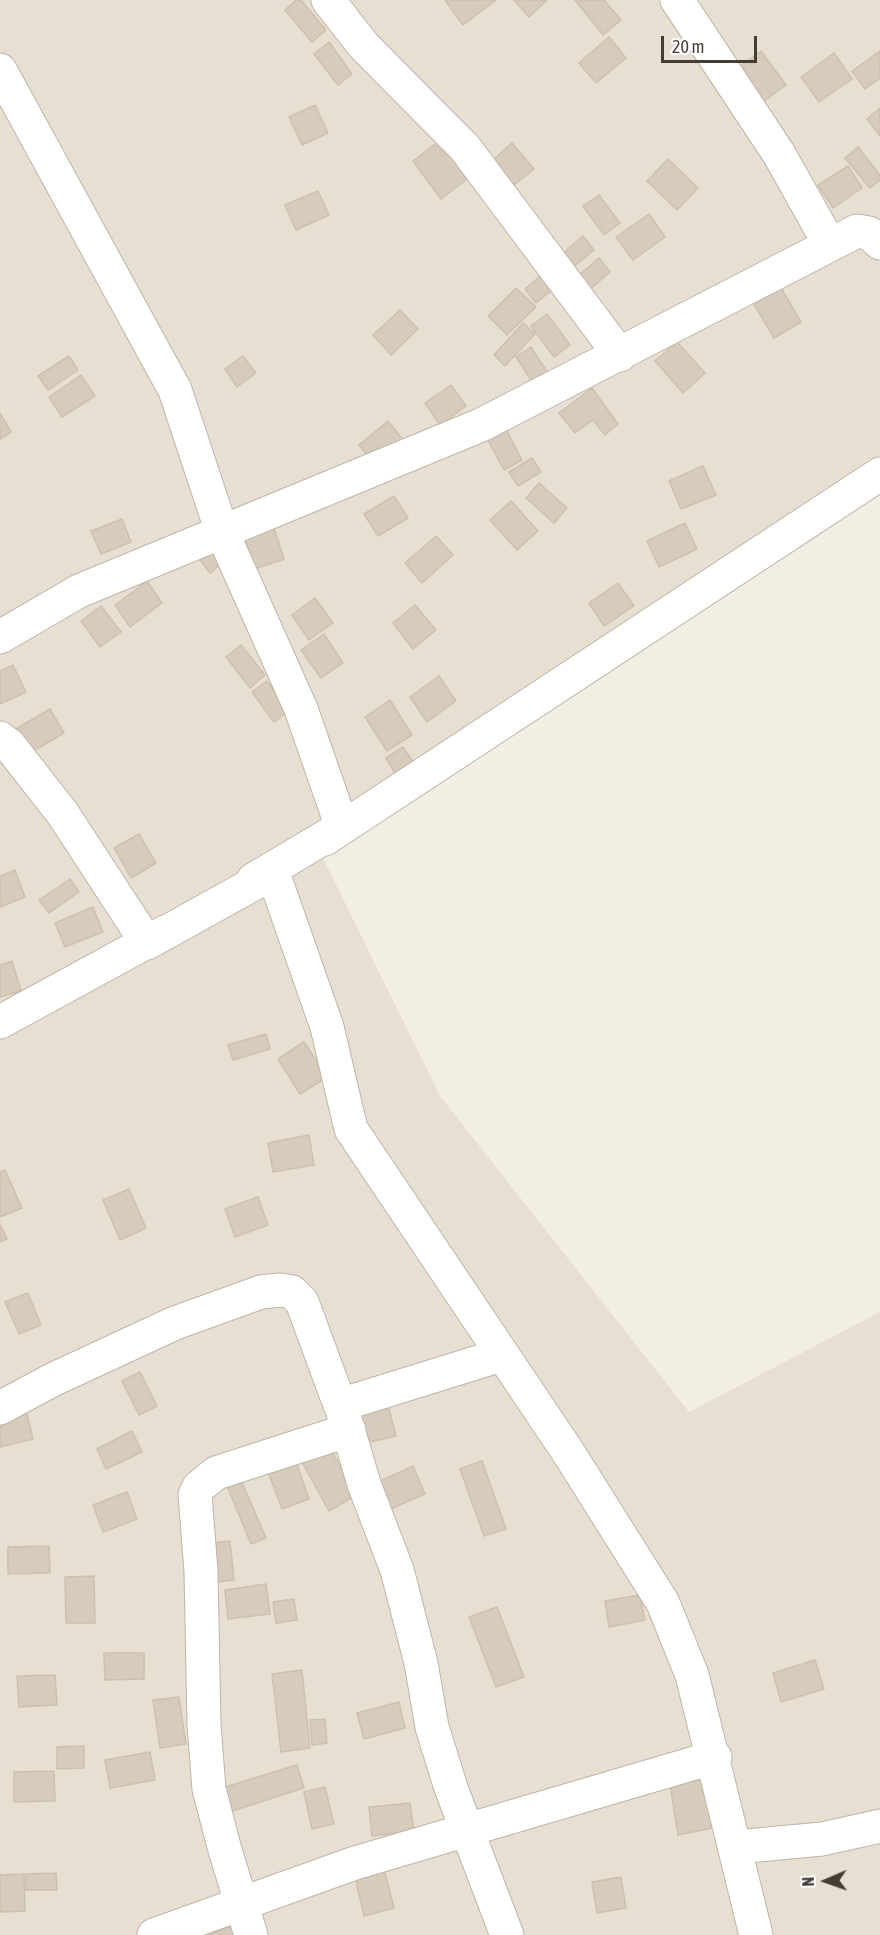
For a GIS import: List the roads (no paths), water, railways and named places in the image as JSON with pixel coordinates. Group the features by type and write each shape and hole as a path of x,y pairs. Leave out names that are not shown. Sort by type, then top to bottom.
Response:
{"street":[{"path":"328,0 364,46 465,148 620,355"},
{"path":"677,0 779,154 830,245"},
{"path":"0,70 175,390 222,532 301,709 342,827"},
{"path":"0,637 79,591 480,425 858,231 869,233 880,243"},
{"path":"0,1022 273,873 880,474"},
{"path":"0,738 9,745 63,814 147,943"},
{"path":"147,943 342,827"},
{"path":"273,873 327,1027 351,1129 568,1452 663,1603 692,1675 715,1757 756,1935"},
{"path":"0,1408 52,1380 175,1323 261,1292 280,1290 292,1292 302,1302 344,1417 364,1484 397,1570 421,1663 432,1727 507,1935"},
{"path":"246,1920 209,1788 204,1725 201,1571 195,1495 199,1487 216,1473 344,1417 501,1355"},
{"path":"154,1935 246,1920 355,1863 715,1757"},
{"path":"736,1847 822,1839 880,1826"}]}
